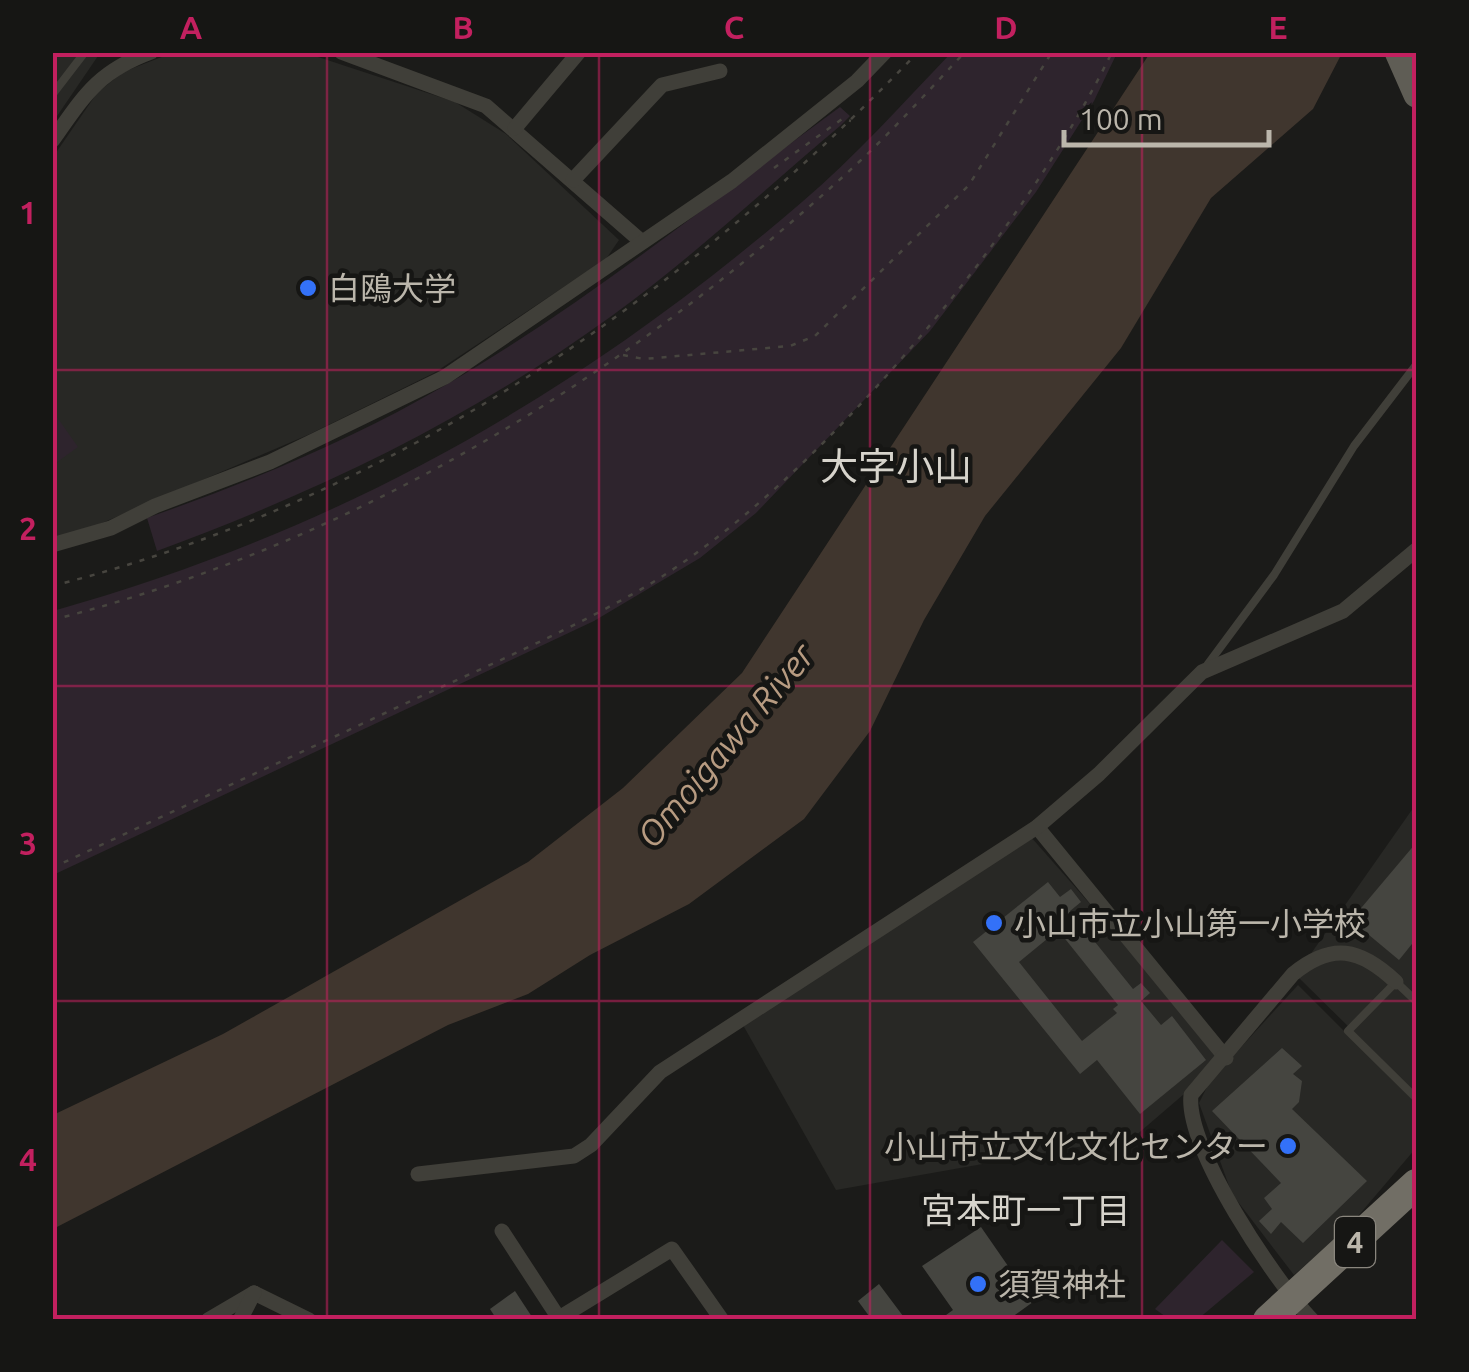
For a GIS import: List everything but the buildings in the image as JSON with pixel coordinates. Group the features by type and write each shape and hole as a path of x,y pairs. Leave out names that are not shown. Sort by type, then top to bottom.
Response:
{"highway":[{"name":"4","path":"1268,1320 1302,1309 1416,1184"}],"main road":[{"path":"1397,52 1416,95"}],"street":[{"path":"52,142 99,78 116,65 151,52"},
{"path":"515,128 580,52"},
{"path":"52,545 111,528 155,506 270,462 394,403 488,351 732,181 857,81 885,52"},
{"path":"353,54 461,94 515,128 642,242"},
{"path":"573,180 662,85 720,71"},
{"path":"418,1174 574,1156 592,1146 660,1072 1036,828 1111,763 1202,672 1343,611 1416,550"},
{"path":"1036,828 1226,1058"},
{"path":"1302,1309 1232,1208 1190,1109 1191,1095 1202,1079 1226,1058 1292,974 1313,958 1338,951 1358,956 1396,982"},
{"path":"502,1231 558,1319 672,1249 722,1320"},
{"path":"208,1320 254,1292"},
{"path":"240,1320 254,1292"},
{"path":"254,1292 309,1320"}],"lane":[{"path":"54,89 84,52"},
{"path":"1202,672 1274,574 1354,446 1416,365"},
{"path":"1416,1001 1396,982 1348,1031 1416,1098"}],"path":[{"path":"52,586 165,555 294,504 490,403 607,324 726,232 852,121 918,52"},
{"path":"52,620 262,554 406,487 582,383 699,298 861,160 965,52"},
{"path":"622,354 644,359 790,346 816,336 969,185 1052,52"},
{"path":"52,868 515,653 646,586 714,540 770,493 838,425 942,308 1038,179 1112,52"},
{"path":"764,174 842,120 852,121"}],"shaded area":[{"path":"53,53 100,53 53,122"},
{"name":"白鴎大学","path":"172,53 306,53 455,102 506,134 619,240 606,259 434,373 310,434 88,529 53,538 53,157 97,93 123,72"},
{"path":"951,53 1117,53 1094,101 1036,192 930,331 756,513 700,558 594,621 53,875 53,611 159,578 260,540 357,497 541,396 630,337 802,202"},
{"path":"840,107 850,116 840,126 671,270 559,353 393,449 278,503 157,551 147,518 298,459 444,386 596,288"},
{"path":"52,410 78,447 53,465 52,465"},
{"path":"1416,804 1416,1093 1296,975"},
{"name":"小山市立小山第一小学校","path":"1023,828 1226,1058 1134,1137 836,1190 739,1018"},
{"path":"1298,985 1416,1103 1416,1148 1347,1229 1294,1275 1232,1194 1199,1103 1210,1081"},
{"path":"1222,1240 1254,1272 1198,1319 1169,1319 1155,1309"}],"water":[{"name":"Omoigawa River","path":"1150,53 1342,53 1313,109 1211,198 1121,348 985,516 924,620 870,731 804,819 689,904 590,955 528,994 448,1025 53,1229 53,1115 223,1034 528,862 623,788 742,673"}],"place":[{"name":"白鴎大学","path":"308,288"},
{"name":"小山市立小山第一小学校","path":"994,923"},
{"name":"小山市立文化文化センター","path":"1288,1146"},
{"name":"須賀神社","path":"978,1284"}],"district":[{"name":"大字小山","path":"896,466"},
{"name":"宮本町一丁目","path":"1026,1210"}]}
